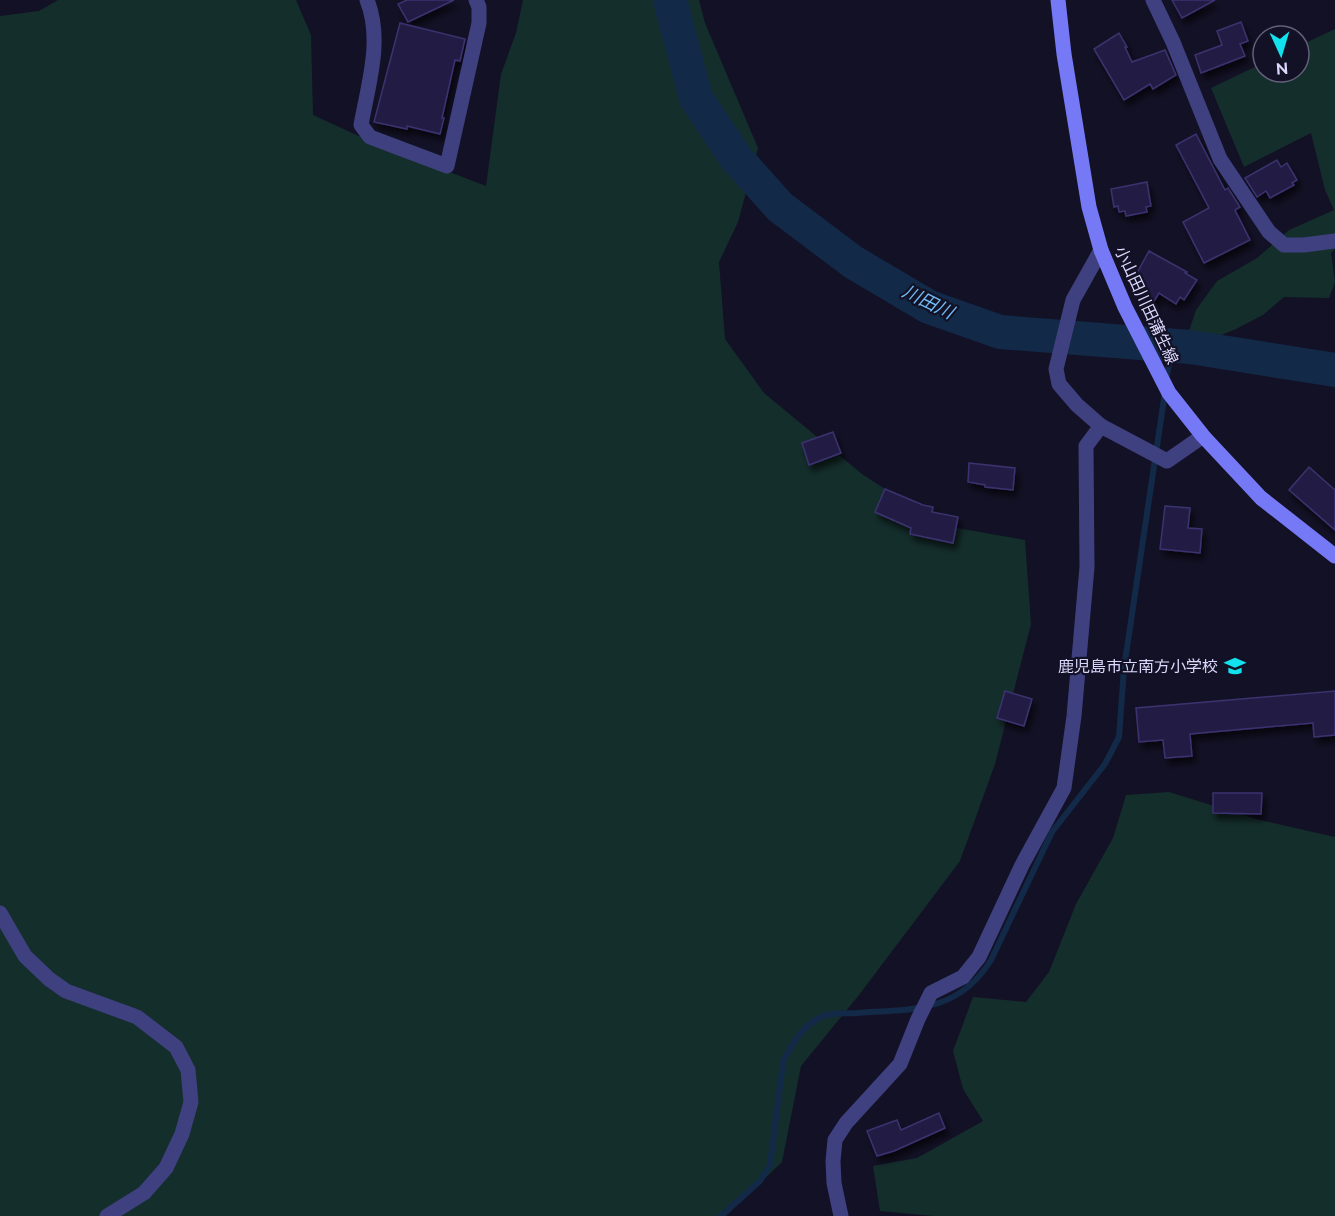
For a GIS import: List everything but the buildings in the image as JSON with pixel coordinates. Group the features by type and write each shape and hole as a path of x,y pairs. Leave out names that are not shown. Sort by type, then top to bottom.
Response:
{"main road":[{"name":"小山田川田蒲生線","path":"1058,0 1064,54 1089,207 1101,250 1125,307 1169,393 1203,436 1261,498 1335,556"}],"street":[{"path":"367,0 373,15 376,40 361,125 370,137 447,166 479,24 479,7 476,0"},
{"path":"1153,0 1173,42 1220,159 1269,232 1284,245 1335,241"},
{"path":"1101,250 1073,300 1056,369 1059,384 1077,405 1101,426 1167,461 1203,436"},
{"path":"841,1216 834,1183 835,1140 846,1124 900,1064 918,1019 932,993 963,977 979,957 1022,865 1064,788 1074,716 1087,567 1086,446 1101,426"},
{"path":"0,913 26,956 49,980 66,991 137,1017 176,1047 189,1070 191,1102 182,1134 166,1168 144,1193 107,1216"}],"green space":[{"path":"58,0 296,0 311,35 313,115 374,143 486,186 501,74 516,33 523,0 699,0 705,23 758,148 738,222 719,262 725,339 764,393 862,474 940,525 1025,540 1031,624 995,764 960,861 859,995 801,1066 782,1162 726,1216 0,1216 0,16 39,11"},
{"path":"1335,29 1335,249 1331,253 1335,282 1329,298 1284,297 1263,315 1209,340 1189,331 1196,310 1217,281 1257,258 1289,230 1334,210 1325,190 1311,133 1244,167 1211,88 1251,69 1251,84 1311,84 1311,40"},
{"path":"1169,792 1256,819 1335,837 1335,1216 934,1216 880,1211 873,1166 917,1158 983,1121 963,1089 953,1051 973,997 1026,1002 1049,972 1076,904 1113,838 1126,795"}],"waterway":[{"name":"川田川","path":"670,0 696,98 737,159 780,207 853,262 929,307 1000,332 1190,347 1335,370"},
{"path":"1166,381 1172,346"},
{"path":"721,1216 760,1181 770,1165 783,1062 803,1030 825,1015 933,1005 964,990 991,960 1052,832 1105,764 1119,737 1124,668 1165,392"}],"place":[{"name":"鹿児島市立南方小学校","path":"1235,666"}]}
